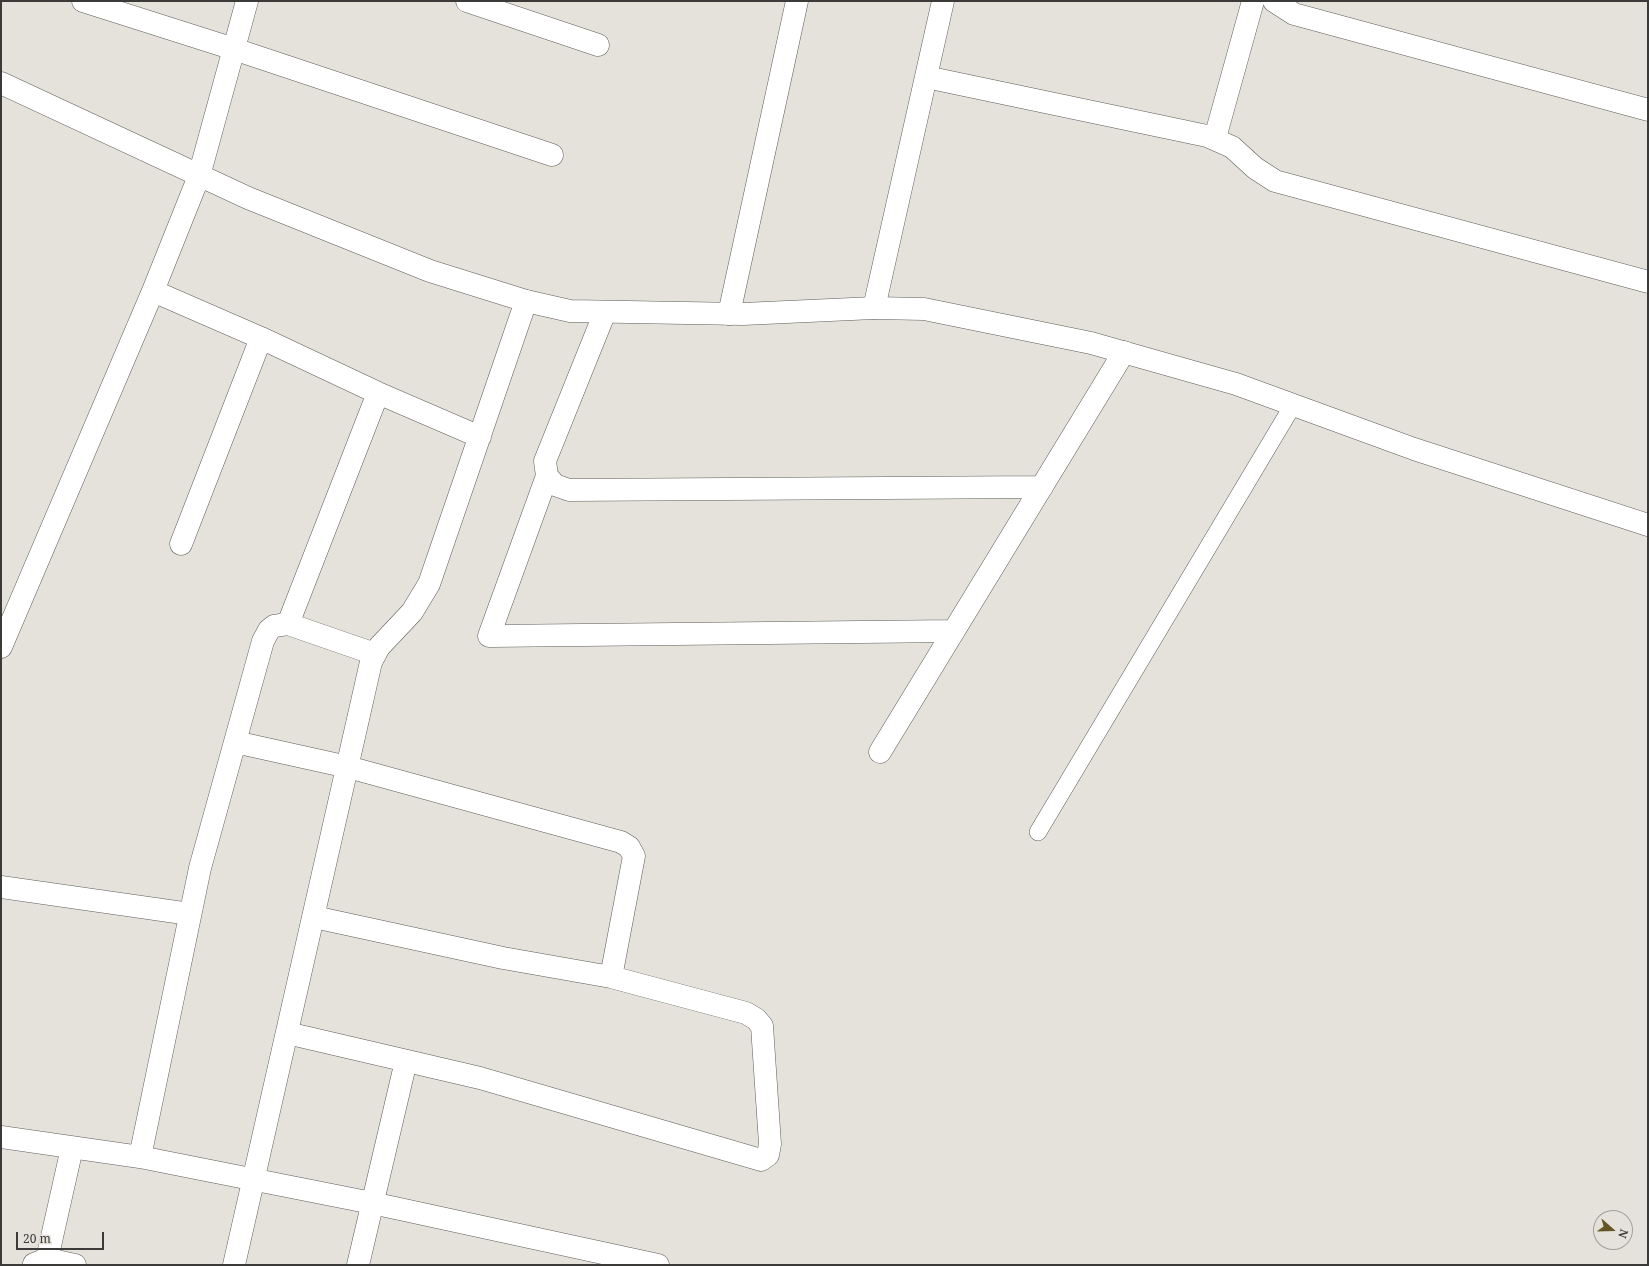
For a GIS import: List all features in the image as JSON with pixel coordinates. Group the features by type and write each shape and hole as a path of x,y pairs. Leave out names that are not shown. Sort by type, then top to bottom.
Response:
{"street":[{"path":"83,1 552,154"},
{"path":"1,647 153,291 199,176 247,1"},
{"path":"467,1 598,45"},
{"path":"729,314 797,1"},
{"path":"874,308 943,1"},
{"path":"1215,138 1253,1"},
{"path":"1274,1 1294,14 1648,110"},
{"path":"926,78 1215,138 1232,147 1255,168 1275,181 1648,282"},
{"path":"1,83 248,198 430,271 526,301 570,311 605,312 729,314 874,308 924,309 1091,343 1236,384 1414,449 1648,525"},
{"path":"153,291 262,338 378,393 480,437"},
{"path":"234,1265 371,662 375,654 390,635 412,612 429,584 526,301"},
{"path":"605,312 545,461 547,476 489,636 954,631"},
{"path":"181,544 262,338"},
{"path":"880,752 1124,352"},
{"path":"288,624 378,393"},
{"path":"547,476 555,485 569,490 1042,487"},
{"path":"140,1157 200,868 263,641 269,630 274,626 288,624 375,654"},
{"path":"235,742 348,767 621,842 629,847 634,856 611,978"},
{"path":"1,887 190,914"},
{"path":"287,1033 480,1078 761,1160 768,1155 770,1144 762,1026 756,1019 746,1013 611,978 503,958 314,917"},
{"path":"358,1265 406,1061"},
{"path":"1,1137 140,1157 254,1181 372,1203 658,1265"},
{"path":"72,1148 40,1262 75,1265"}],"lane":[{"path":"1038,832 1293,405"}]}
